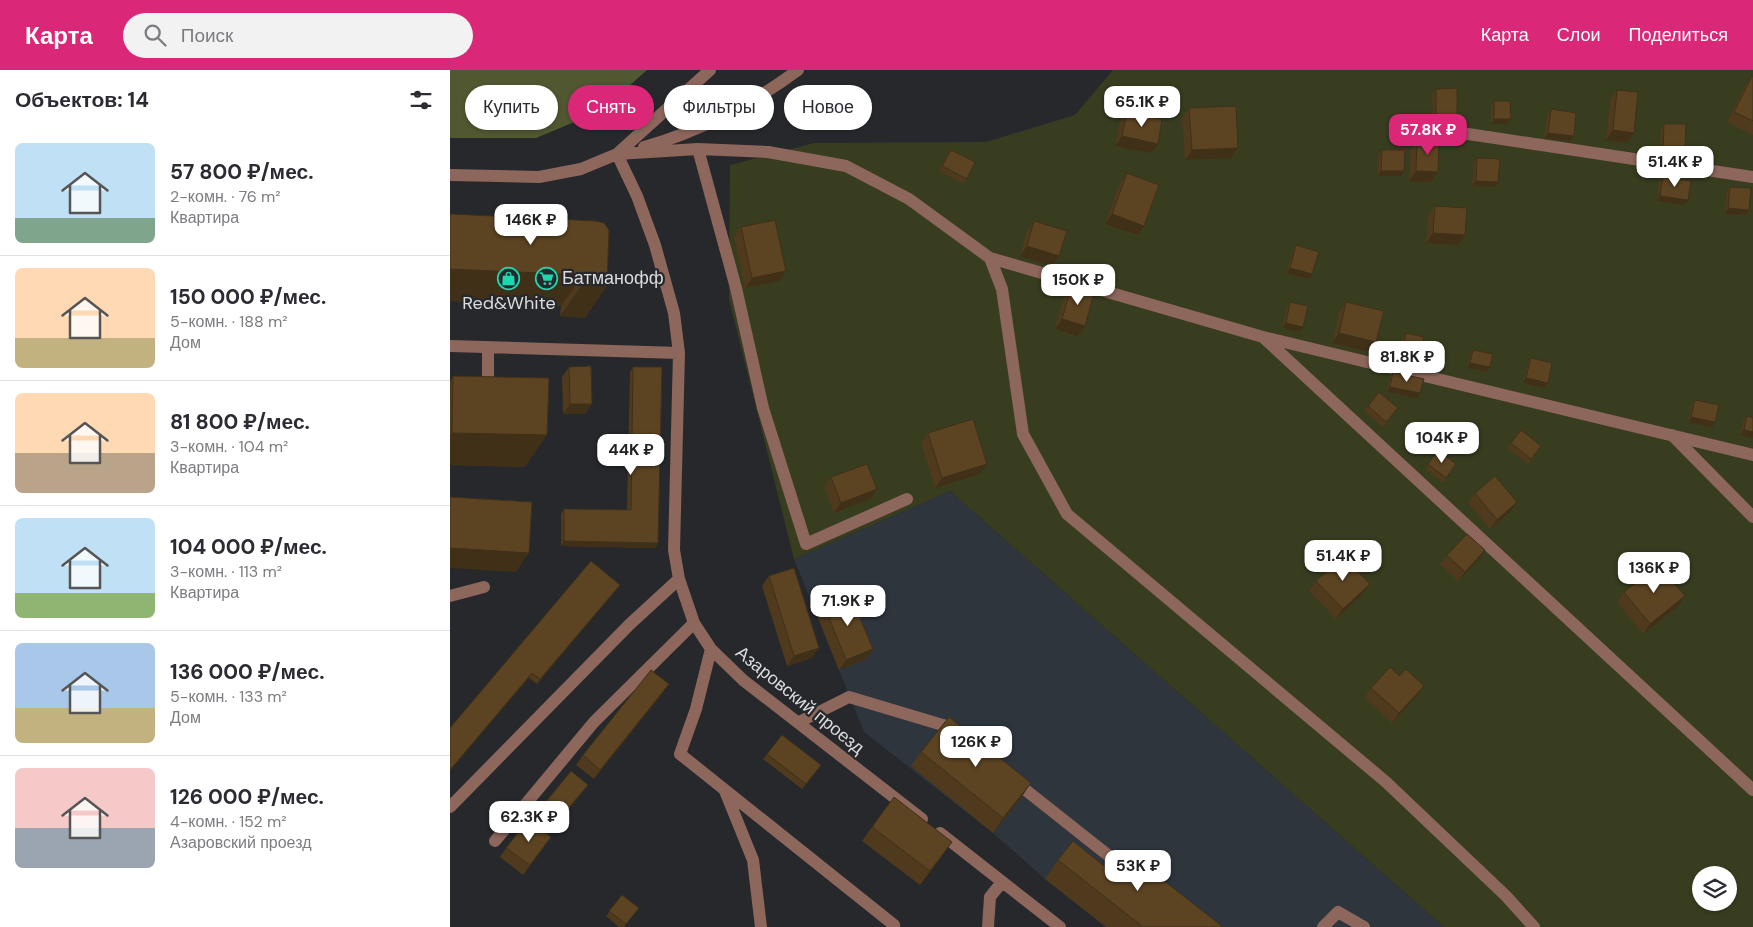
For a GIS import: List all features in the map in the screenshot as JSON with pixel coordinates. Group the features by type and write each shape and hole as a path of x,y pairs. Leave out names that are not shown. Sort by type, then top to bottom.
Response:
{"street":[{"path":"617,154 710,70"},
{"path":"450,175 539,176 581,169 617,154 674,139 772,90 798,70"},
{"path":"1455,132 1753,177"},
{"path":"617,154 698,149 768,152 846,166 909,199 990,258 1263,337 1753,455"},
{"path":"698,149 736,288 763,408 806,544 907,499"},
{"name":"Азаровский проезд","path":"617,154 637,196 655,245 674,313 679,353 674,550 679,579 694,623 711,649 743,680 1060,927"},
{"path":"990,258 1002,289 1023,434 1067,514 1386,782 1506,896 1534,927"},
{"path":"1263,337 1753,790"},
{"path":"450,346 679,353"},
{"path":"488,348 488,396"},
{"path":"1672,435 1753,517"},
{"path":"450,807 630,624 679,579"},
{"path":"450,596 484,588"},
{"path":"495,841 594,722 694,623"},
{"path":"711,649 696,710 680,754 894,925 893,927"},
{"path":"799,722 849,697 946,726 969,744"},
{"path":"999,769 1114,860 1146,882"},
{"path":"724,789 753,860 761,927"},
{"path":"988,927 990,897 1002,882"},
{"path":"1323,927 1338,912 1364,927"}],"shaded area":[{"path":"950,491 1444,927 1106,927 1045,879 993,833 864,732 794,559"}],"green space":[{"path":"450,70 647,70 630,85 568,85 568,125 558,129 558,85 465,85 465,130 555,130 536,138 450,138"},
{"path":"1113,70 1753,70 1753,927 1444,927 950,491 794,559 729,299 730,165 814,143 986,142 1075,115"}],"building":[{"path":"1753,77 1753,121 1734,112"},
{"path":"1457,88 1457,117 1436,117 1436,89"},
{"path":"1617,90 1638,92 1634,133 1613,130"},
{"path":"1494,101 1510,101 1511,119 1494,119"},
{"path":"1236,106 1238,148 1192,150 1189,108"},
{"path":"1551,109 1576,113 1574,136 1548,133"},
{"path":"1127,112 1162,119 1158,144 1122,136"},
{"path":"1664,124 1686,124 1685,150 1663,149"},
{"path":"1417,141 1439,142 1438,172 1416,171"},
{"path":"951,150 975,162 967,179 942,166"},
{"path":"1382,150 1405,150 1404,171 1381,171"},
{"path":"1477,158 1500,159 1498,182 1476,181"},
{"path":"1127,173 1159,185 1144,226 1112,214"},
{"path":"1663,177 1691,181 1688,200 1660,196"},
{"path":"1730,187 1751,188 1749,210 1728,208"},
{"path":"1435,206 1467,208 1465,235 1433,233"},
{"path":"450,214 604,223 609,230 607,286 582,285 583,275 450,269"},
{"path":"775,220 786,271 752,278 741,227"},
{"path":"1034,221 1067,231 1059,256 1027,246"},
{"path":"1296,245 1319,252 1312,274 1290,268"},
{"path":"1071,287 1094,293 1085,326 1062,319"},
{"path":"1290,302 1308,306 1303,327 1286,323"},
{"path":"1346,302 1384,311 1376,342 1339,333"},
{"path":"1406,333 1424,337 1421,350 1403,346"},
{"path":"1473,350 1493,354 1490,367 1470,363"},
{"path":"1531,358 1552,363 1548,383 1526,378"},
{"path":"591,366 592,404 570,404 569,367"},
{"path":"633,367 662,367 658,543 564,541 564,509 631,510"},
{"path":"1393,372 1424,379 1420,393 1390,387"},
{"path":"453,376 549,378 547,435 452,433"},
{"path":"1379,392 1398,408 1386,422 1368,406"},
{"path":"1695,400 1719,405 1715,422 1691,417"},
{"path":"1747,416 1753,418 1753,432 1744,430"},
{"path":"973,419 987,464 942,478 928,433"},
{"path":"1521,430 1541,446 1531,459 1511,443"},
{"path":"1438,450 1456,464 1446,478 1428,464"},
{"path":"867,464 877,489 841,503 831,477"},
{"path":"1495,476 1517,502 1497,520 1475,493"},
{"path":"450,497 532,502 529,553 450,548"},
{"path":"1467,534 1485,550 1465,572 1447,555"},
{"path":"1343,556 1370,584 1343,609 1316,581"},
{"path":"591,561 620,585 540,679 532,673 450,770 450,728"},
{"path":"1659,564 1685,596 1650,624 1624,592"},
{"path":"794,568 819,648 794,656 769,576"},
{"path":"850,594 873,649 846,660 824,605"},
{"path":"1390,667 1399,676 1406,669 1424,686 1399,713 1371,688"},
{"path":"651,670 669,684 600,770 583,755"},
{"path":"949,717 1031,783 1003,818 921,752"},
{"path":"782,735 821,765 806,784 767,754"},
{"path":"571,771 588,785 561,817 545,803"},
{"path":"894,797 952,842 930,871 872,827"},
{"path":"528,820 551,837 530,865 506,848"},
{"path":"1073,841 1119,878 1135,858 1223,927 1143,927 1058,860"},
{"path":"622,895 639,908 626,924 609,911"}],"place":[{"name":"Red&White","path":"509,278"},
{"name":"Батманофф","path":"546,278"}]}
